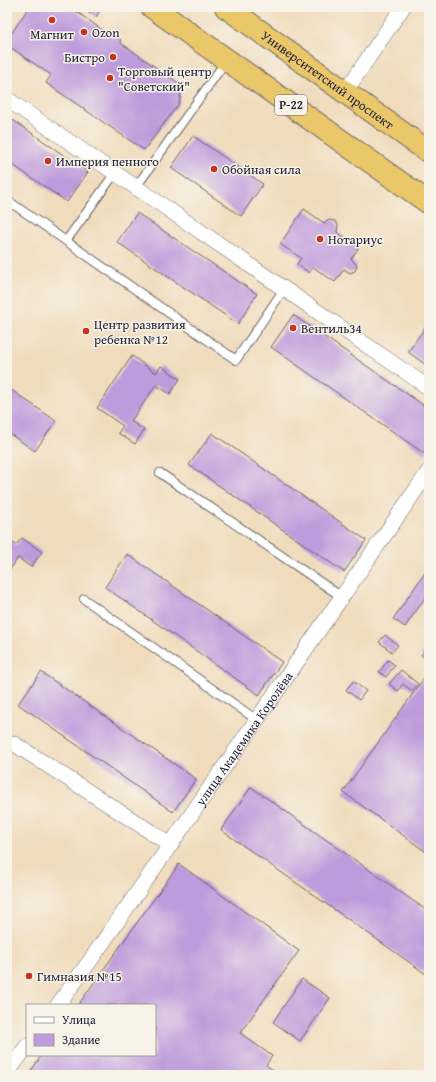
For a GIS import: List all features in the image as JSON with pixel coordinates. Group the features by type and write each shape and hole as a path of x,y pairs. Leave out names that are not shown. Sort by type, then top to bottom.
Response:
{"highway":[{"name":"Р-22","path":"152,7 429,204"},
{"name":"Университетский проспект","path":"226,7 429,152"}],"street":[{"path":"345,92 403,7"},
{"path":"7,99 429,388"},
{"name":"улица Академика Королёва","path":"59,1004 429,471"},
{"path":"10,747 170,845"},
{"path":"7,1074 26,1047"}],"lane":[{"path":"136,187 227,60"},
{"path":"66,241 115,173"},
{"path":"7,200 236,360 284,289"},
{"path":"160,473 342,598"},
{"path":"84,599 257,720"}],"building":[{"name":"Торговый центр \"Советский\"","path":"29,7 70,7 108,34 117,35 121,43 177,82 181,88 178,105 144,150 46,83 51,75 7,45 7,40"},
{"path":"82,7 102,7 96,17"},
{"path":"7,116 88,172 67,202 7,161"},
{"path":"193,136 263,184 241,216 171,168"},
{"path":"304,209 324,223 329,220 335,221 338,225 337,232 359,247 351,259 357,265 355,271 350,273 344,269 335,282 313,267 309,273 297,264 301,258 280,244"},
{"path":"137,213 257,294 238,324 117,242"},
{"path":"293,315 429,409 429,448 425,454 271,347"},
{"path":"426,326 429,328 429,367 408,352"},
{"path":"132,356 156,373 161,366 180,379 170,394 156,385 131,421 144,430 135,444 118,433 123,426 97,408"},
{"path":"7,387 56,421 35,451 7,432"},
{"path":"212,433 366,540 344,572 189,465"},
{"path":"22,538 42,552 31,567 18,558 7,574 7,539 16,545"},
{"path":"127,554 282,662 259,695 105,587"},
{"path":"429,567 429,592 405,627 393,619"},
{"path":"385,635 398,645 392,652 379,642"},
{"path":"429,645 429,661 421,655"},
{"path":"388,660 395,665 386,677 379,672"},
{"path":"401,670 418,684 412,691 403,684 398,691 389,684"},
{"path":"429,671 429,854 343,792"},
{"path":"41,672 196,779 173,812 18,704"},
{"path":"353,681 366,691 359,700 346,690"},
{"path":"251,787 429,912 429,976 221,830"},
{"path":"179,864 299,951 240,1033 272,1056 266,1065 280,1075 28,1075 41,1056 156,1056 156,1004 79,1004"},
{"path":"302,979 330,998 300,1041 273,1022"}],"place":[{"name":"Магнит","path":"52,20"},
{"name":"Ozon","path":"84,32"},
{"name":"Бистро","path":"113,57"},
{"name":"Торговый центр \"Советский\"","path":"110,78"},
{"name":"Империя пенного","path":"48,161"},
{"name":"Обойная сила","path":"214,169"},
{"name":"Нотариус","path":"320,239"},
{"name":"Вентиль34","path":"293,328"},
{"name":"Центр развития ребенка №12","path":"86,331"},
{"name":"Гимназия №15","path":"29,976"}]}
